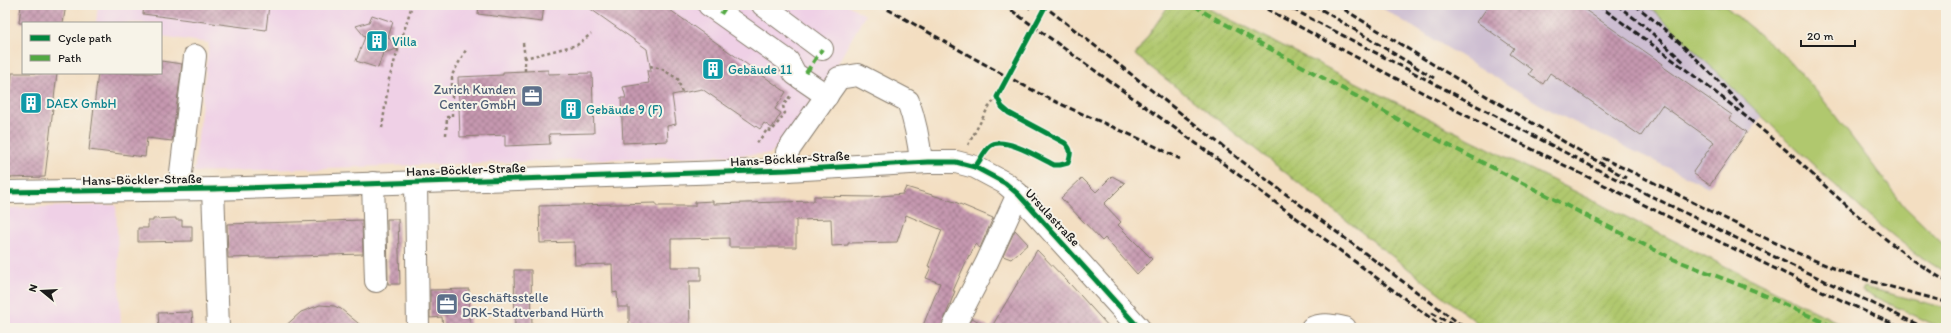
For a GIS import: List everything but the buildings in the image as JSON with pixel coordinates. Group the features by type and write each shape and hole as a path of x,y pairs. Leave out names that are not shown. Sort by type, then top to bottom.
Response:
{"street":[{"path":"709,5 788,61 796,74 827,96"},
{"path":"763,5 822,49"},
{"path":"179,189 195,56"},
{"path":"787,170 787,152 840,78 858,75 908,101 924,162"},
{"name":"Hans-Böckler-Straße","path":"5,192 213,189 787,170 924,162"},
{"name":"Ursulastraße","path":"924,162 956,162 976,167 1005,183 1018,194 1139,328"},
{"name":"Hans-Böckler-Straße","path":"416,182 418,328"},
{"path":"373,183 376,281"},
{"path":"213,189 218,328"},
{"name":"Ursulastraße","path":"953,328 987,262 1018,194"},
{"path":"1312,328 1318,325 1330,325 1345,328"}],"path":[{"path":"382,128 389,80 412,5"},
{"path":"1024,5 1030,9"},
{"path":"525,58 577,45 591,34"},
{"path":"523,42 525,71"},
{"path":"446,135 447,117 452,117 452,75 467,48"},
{"path":"650,66 662,69 678,79 682,93"},
{"path":"757,143 767,130 772,131 785,113 783,106 803,79"},
{"path":"974,136 988,108 997,97"}],"shaded area":[{"path":"98,5 848,5 865,15 835,68 784,139 770,154 194,172 209,43 162,36 162,22 96,22"},
{"path":"1377,5 1645,5 1657,14 1762,117 1708,187 1549,110"},
{"path":"116,205 121,328 5,328 5,208"}],"green space":[{"path":"1169,5 1201,5 1849,328 1484,328 1135,55"},
{"path":"1645,5 1726,5 1731,11 1785,56 1818,93 1904,206 1946,247 1946,273 1913,251 1852,201 1760,115 1657,14"},
{"path":"1864,287 1946,308 1946,328 1941,328 1862,291"}],"railway":[{"path":"880,5 996,71 1067,107 1138,138 1180,159"},
{"path":"1004,5 1201,147 1444,328"},
{"path":"1043,5 1239,159 1465,328"},
{"path":"1259,5 1498,132 1698,232 1901,328"},
{"path":"1285,5 1608,175 1789,264 1925,328"},
{"path":"1314,5 1434,78"},
{"path":"1337,5 1442,70 1626,178"},
{"path":"1598,5 1718,94 1787,151 1883,237 1946,281"},
{"path":"1617,5 1643,25 1685,63"},
{"path":"1635,5 1692,55 1744,109"},
{"path":"1602,158 1778,244 1838,270 1946,302"},
{"path":"1432,313 1456,327"}],"marked path":[{"path":"721,14 727,5"},
{"path":"1194,5 1207,14 1405,123 1591,218 1673,259 1755,291 1836,328"},
{"path":"806,73 822,49"}],"cycle path":[{"path":"975,167 988,148 996,143 1012,145 1054,165 1068,163 1070,152 1065,143 1009,113 1002,107 997,97 1046,5"},
{"path":"5,192 213,189 787,170 928,162 956,162 975,167 1005,183 1018,194 1139,328"}],"place":[{"name":"Villa","path":"377,41"},
{"name":"Gebäude 11","path":"713,69"},
{"name":"Zurich Kunden Center GmbH","path":"532,96"},
{"name":"DAEX GmbH","path":"31,103"},
{"name":"Gebäude 9 (F)","path":"571,109"},
{"name":"Geschäftsstelle DRK-Stadtverband Hürth","path":"447,304"}]}
